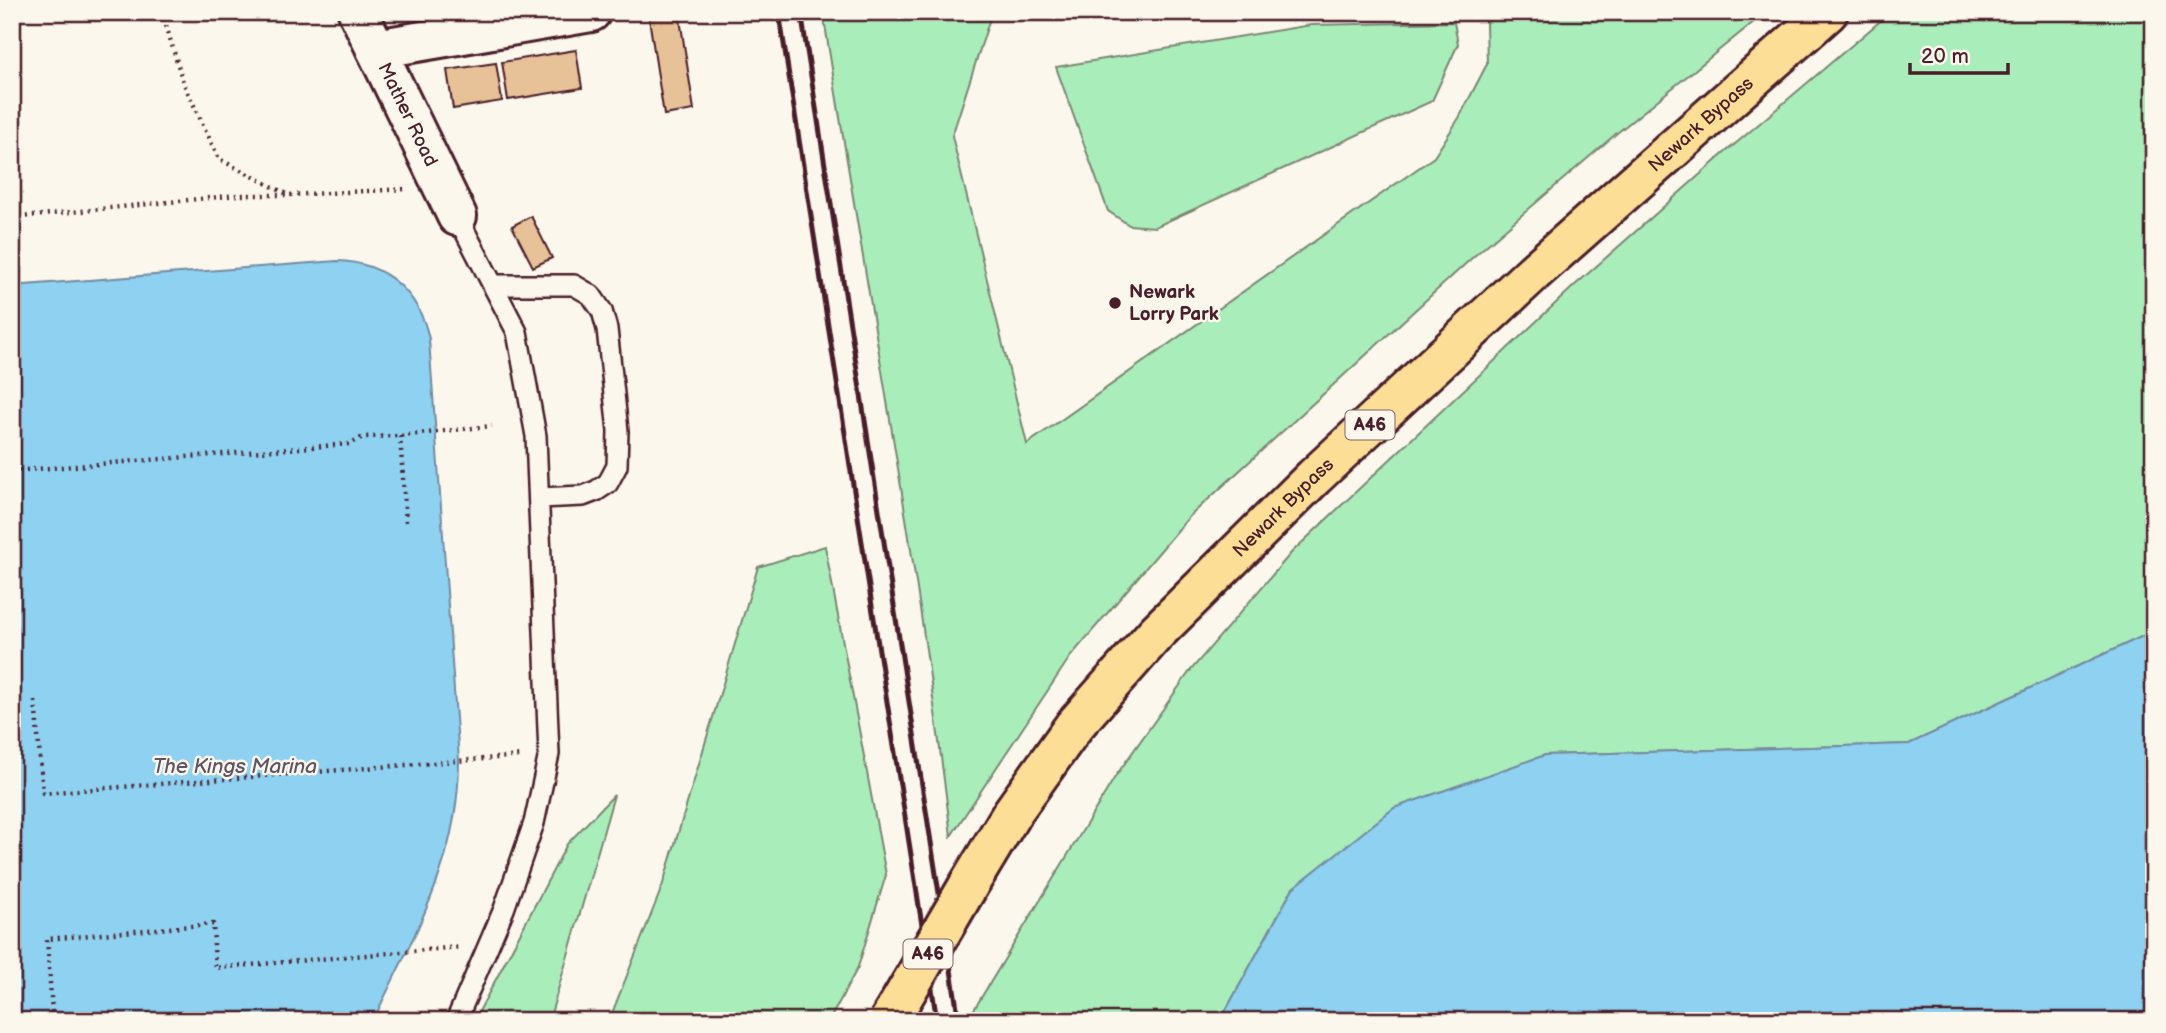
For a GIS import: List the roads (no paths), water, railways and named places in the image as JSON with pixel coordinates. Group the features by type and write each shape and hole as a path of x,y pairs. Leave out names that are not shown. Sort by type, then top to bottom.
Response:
{"highway":[{"name":"Newark Bypass","path":"889,1021 1012,813 1074,726 1156,634 1314,477 1534,272 1828,12"}],"street":[{"name":"Mather Road","path":"359,12 449,201"},
{"path":"376,49 591,12"}],"lane":[{"path":"449,201 517,332 536,436 549,754 534,823 504,909 456,1021"},
{"path":"494,285 575,285 590,295 602,311 607,329 618,431 617,466 608,483 596,491 583,496 539,498"}],"water":[{"name":"The Kings Marina","path":"337,261 370,267 397,283 417,307 429,339 459,760 457,797 451,831 443,864 419,926 373,1021 12,1021 12,286"},
{"path":"2154,631 2154,1021 1220,1021 1293,888 1394,808 1545,755 1909,744"}],"railway":[{"path":"779,12 937,1021"},
{"path":"801,12 959,1021"}],"place":[{"name":"Newark Lorry Park","path":"1115,303"}]}
